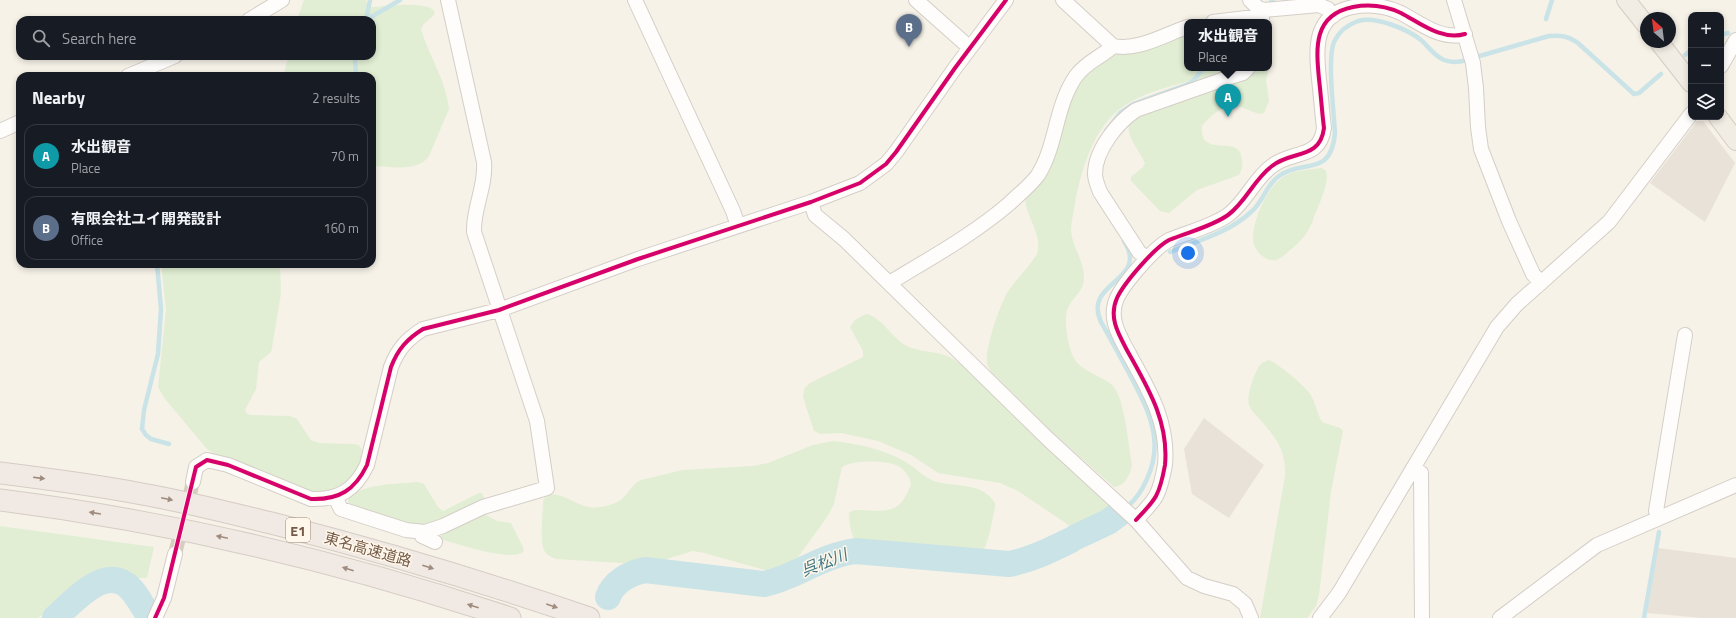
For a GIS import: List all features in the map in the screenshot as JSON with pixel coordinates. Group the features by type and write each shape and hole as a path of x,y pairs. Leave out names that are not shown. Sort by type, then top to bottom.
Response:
{"highway":[{"name":"東名高速道路","path":"0,473 143,494 233,513 342,541 498,587 589,618"},
{"name":"東名高速道路","path":"0,500 139,520 225,538 337,565 510,618"}],"main road":[{"path":"1629,1 1640,17"},
{"path":"1664,48 1688,79"},
{"path":"1720,120 1736,141"}],"street":[{"path":"256,16 282,0"},
{"path":"335,497 341,509 406,530 422,532 434,530 483,507 547,488 537,421 474,232 475,214 485,179 484,166 448,0"},
{"path":"635,0 733,211 738,226"},
{"path":"916,0 970,48"},
{"path":"193,482 196,467 207,460 228,465 311,499 323,500 346,492 355,485 367,465 395,355 412,336 423,329 499,310 638,259 811,202 860,183 886,164 896,152 1006,0"},
{"path":"1063,0 1113,46 1122,48 1146,42 1184,28"},
{"path":"1250,0 1258,8 1263,17"},
{"path":"1454,0 1465,34 1475,76 1481,149 1509,221 1533,274 1541,283"},
{"path":"1238,19 1263,17 1319,5 1328,10 1333,16"},
{"path":"1136,520 1156,497 1161,485 1165,459 1164,433 1155,402 1119,333 1113,316 1117,298 1147,259 1163,244 1226,216 1244,200 1272,166 1280,161 1312,150 1319,144 1323,136 1324,128 1317,44 1322,28 1333,16 1348,8 1356,6 1384,7 1400,12 1446,36 1457,37 1465,34"},
{"path":"1724,61 1736,40"},
{"path":"890,284 956,243 988,221 1028,187 1037,176 1049,152 1064,98 1070,86 1086,65 1113,46"},
{"path":"137,72 166,60"},
{"path":"1147,259 1139,252 1100,192 1096,183 1096,165 1107,141 1115,128 1125,117 1136,110 1244,71"},
{"path":"1320,618 1339,593 1497,327 1518,304 1608,222 1688,118"},
{"path":"0,131 16,124"},
{"path":"811,202 815,215 844,239 1048,439 1136,520 1187,578 1204,586 1233,594 1245,604 1251,618"},
{"path":"1658,518 1656,511 1685,335"},
{"path":"1413,468 1421,473 1422,618"},
{"path":"1500,618 1597,545 1736,485"},
{"path":"422,532 422,536 435,542"},
{"path":"156,618 163,602 175,554"}],"shaded area":[{"path":"1697,121 1703,121 1735,163 1705,222 1650,183"},
{"path":"1204,418 1264,465 1229,518 1192,494 1184,449"},
{"path":"1658,548 1736,558 1736,618 1702,618 1647,613"}],"green space":[{"path":"304,0 366,0 369,7 418,5 426,6 432,9 435,13 421,29 441,78 449,109 429,156 424,161 418,165 410,167 376,166 376,72 284,72 288,60 376,60 376,16 298,16"},
{"path":"1184,33 1184,71 1224,72 1198,82 1188,82 1159,90 1132,101 1120,109 1109,119 1100,131 1087,159 1078,189 1071,230 1083,267 1084,279 1080,291 1068,308 1066,318 1067,333 1072,354 1077,362 1086,370 1111,384 1120,398 1132,464 1127,479 1118,486 1114,487 1053,433 993,374 987,363 988,347 1005,296 1037,254 1038,240 1028,213 1025,199 1068,99 1080,77 1112,53"},
{"path":"1247,71 1269,71 1266,80 1269,101 1264,113 1260,114 1240,107 1229,106 1220,110 1208,119 1202,126 1203,136 1207,142 1235,147 1240,152 1242,169 1239,175 1197,190 1169,213 1160,211 1131,181 1131,177 1143,167 1145,163 1130,134 1129,123 1132,117"},
{"path":"1322,168 1326,171 1326,182 1311,225 1306,234 1286,254 1276,260 1268,259 1261,255 1255,248 1253,232 1258,213 1268,194 1280,179 1291,173"},
{"path":"161,268 280,268 281,293 272,348 271,352 259,362 256,389 245,410 247,414 251,415 290,416 297,419 311,440 319,443 359,445 362,450 360,459 357,468 347,482 341,487 324,493 314,493 260,473 214,454 207,449 165,399 158,387 166,309"},
{"path":"866,314 876,319 905,345 918,350 944,355 963,366 1043,444 1108,504 1110,509 1108,514 1104,518 1091,524 1073,528 1018,491 1000,483 938,473 911,455 878,441 841,433 821,434 814,431 803,397 803,392 810,383 863,357 863,351 850,327 855,320"},
{"path":"1269,360 1291,375 1310,394 1322,422 1340,428 1343,431 1331,492 1319,595 1316,606 1307,618 1260,618 1285,476 1284,460 1280,447 1277,441 1251,409 1248,401 1256,372 1261,364"},
{"path":"833,441 880,450 898,457 934,481 968,486 983,491 995,503 995,508 988,537 982,552 970,556 858,544 852,534 849,513 855,510 879,511 892,509 903,501 911,484 908,475 904,470 899,466 884,462 860,462 842,467 834,504 827,517 796,560 788,567 777,571 765,570 693,551 650,564 639,564 556,559 547,554 543,548 543,501 546,496 551,494 564,497 584,506 602,507 611,505 622,499 635,484 641,480 683,470 752,466 768,463 813,445"},
{"path":"418,482 424,484 438,507 443,511 479,493 482,493 484,498 432,525 416,526 349,505 348,500 353,494 370,487"},
{"path":"484,514 497,521 511,523 524,551 518,554 509,555 485,552 443,540 441,538 442,533"},
{"path":"0,526 154,547 147,578 94,578 38,618 0,618"}],"waterway":[{"path":"367,16 370,0"},
{"path":"373,16 400,0"},
{"path":"1546,19 1552,0"},
{"path":"1170,252 1223,231 1243,219 1255,208 1271,184 1279,176 1297,168 1322,162 1328,156 1332,147 1335,133 1331,73 1332,50 1336,38 1350,24 1365,20 1373,20 1391,24 1421,40 1431,51 1444,60 1450,62 1467,60"},
{"path":"1724,34 1728,33"},
{"path":"1476,57 1549,36 1561,36 1568,37 1578,43 1634,94 1639,93 1661,74"},
{"path":"355,60 356,72"},
{"path":"1106,131 1121,112 1133,104 1191,83 1201,71"},
{"path":"1124,241 1130,255 1129,265 1123,274 1100,298 1098,308 1101,322 1143,401 1152,426 1154,438 1152,465 1147,479 1140,492 1130,504"},
{"path":"157,268 161,309 158,354 144,410 142,429 151,439 169,444"},
{"name":"呉松川","path":"1076,537 1108,522 1119,514"},
{"path":"1644,618 1659,532"},
{"name":"呉松川","path":"608,597 614,587 623,579 634,573 645,570 764,584 787,577 831,557 855,551 1009,564 1033,557 1071,540"},
{"name":"呉松川","path":"55,618 87,590 97,584 116,580 125,584 132,590 149,616"}],"tunnel":[{"path":"175,554 193,482"}],"cycle path":[{"path":"155,618 164,598 196,467 207,460 228,465 311,499 330,498 345,492 357,481 367,465 391,367 404,345 417,333 423,329 499,310 638,259 811,202 860,183 886,164 896,152 955,68 1006,0"},
{"path":"1136,520 1158,493 1165,465 1165,449 1164,434 1156,406 1121,339 1114,319 1117,298 1126,284 1140,266 1163,244 1169,240 1214,223 1228,215 1240,204 1260,177 1272,166 1280,161 1311,150 1317,145 1324,128 1317,56 1318,45 1320,34 1330,17 1340,11 1353,7 1377,6 1401,13 1440,33 1456,36 1465,34"}],"place":[{"name":"有限会社ユイ開発設計","path":"909,47"},
{"name":"水出観音","path":"1228,117"}]}
